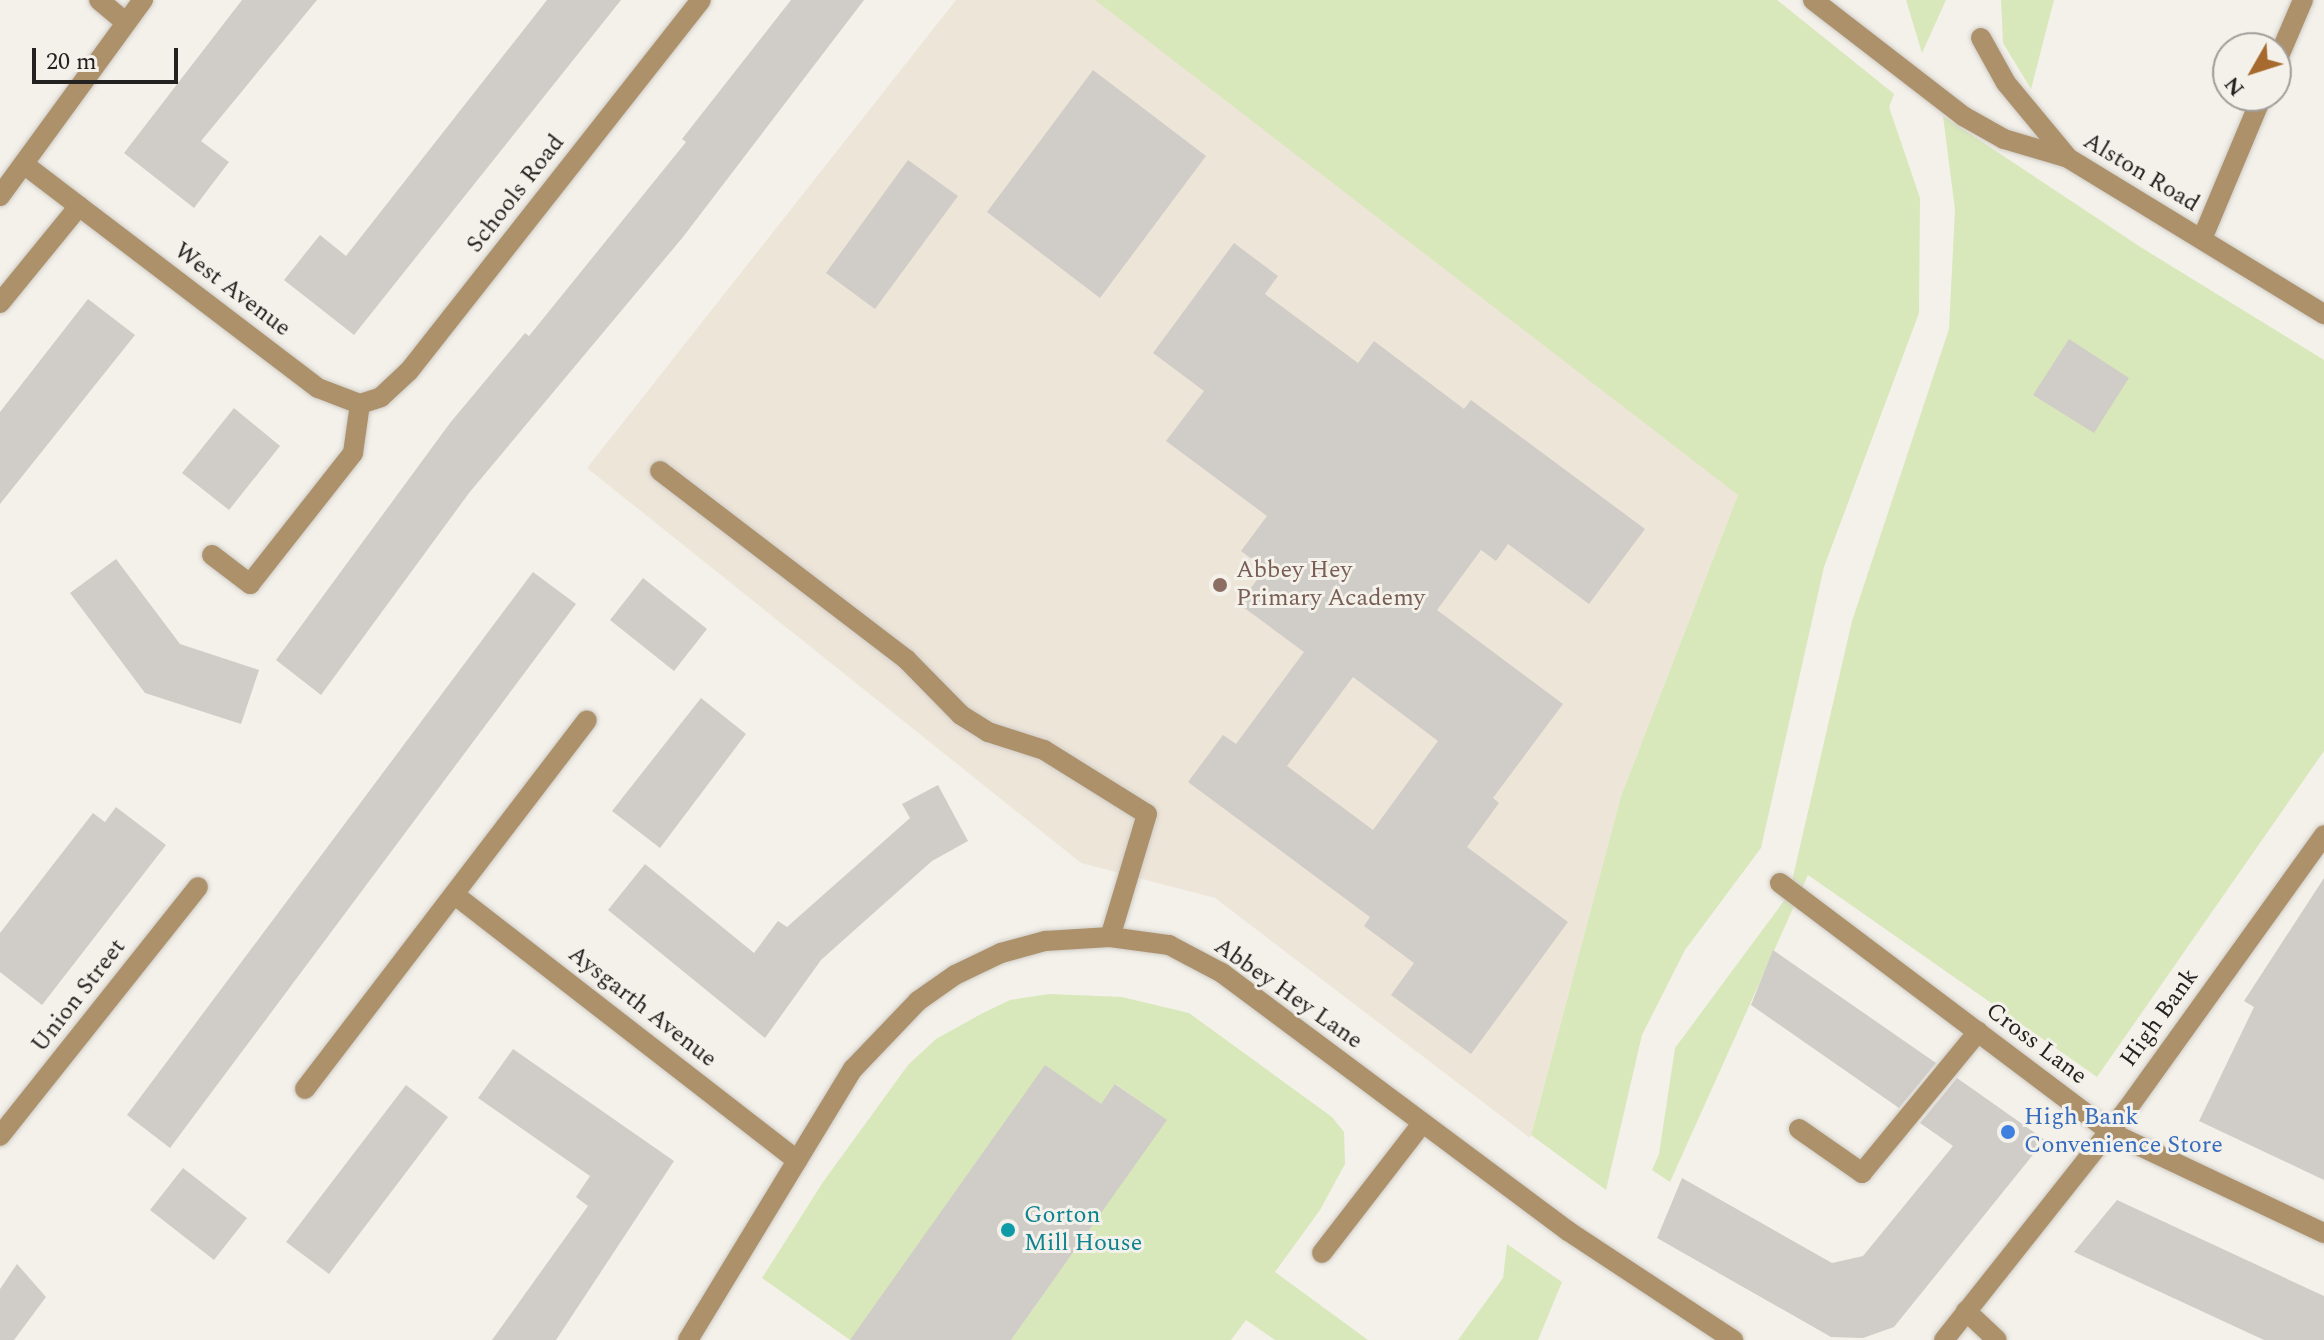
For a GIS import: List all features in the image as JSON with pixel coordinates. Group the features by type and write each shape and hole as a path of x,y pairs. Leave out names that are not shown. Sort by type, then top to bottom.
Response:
{"street":[{"path":"99,0 125,22"},
{"path":"0,196 143,0"},
{"name":"Schools Road","path":"360,404 381,397 409,371 701,0"},
{"name":"Alston Road","path":"1813,0 1963,116 2004,139 2068,158 2324,314"},
{"path":"2289,32 2303,0"},
{"path":"1981,38 2006,83 2068,158"},
{"path":"2202,239 2255,112"},
{"name":"West Avenue","path":"25,165 318,388 360,404"},
{"path":"0,303 79,206"},
{"path":"212,555 250,584 353,453 360,404"},
{"path":"660,471 906,659 961,715 988,732 1044,750 1147,814 1110,937"},
{"path":"305,1089 587,720"},
{"name":"High Bank","path":"1944,1340 2110,1132 2324,835"},
{"name":"Cross Lane","path":"1780,883 2110,1132 2324,1233"},
{"name":"Union Street","path":"0,1136 198,887"},
{"name":"Aysgarth Avenue","path":"455,895 797,1160"},
{"name":"Abbey Hey Lane","path":"688,1340 853,1069 918,1001 955,975 1001,953 1045,941 1110,937 1169,945 1222,973 1421,1125 1568,1231 1733,1340"},
{"path":"1799,1129 1862,1173 1978,1032"},
{"path":"1322,1253 1421,1125"},
{"path":"1966,1311 1997,1340"}],"shaded area":[{"name":"Abbey Hey Primary Academy","path":"956,0 1777,0 1894,94 1621,796 1530,1138 1215,898 1081,863 587,468"}],"green space":[{"path":"1095,0 1777,0 1894,94 1889,107 1920,198 1919,313 1824,567 1761,848 1685,950 1642,1035 1606,1190 1531,1135 1621,796 1738,495"},
{"path":"1906,0 1946,0 1922,53"},
{"path":"2001,0 2054,0 2031,89 2003,43"},
{"path":"1943,116 2142,248 2324,360 2324,751 2097,1077 1808,875 1670,1182 1652,1170 1659,1154 1675,1048 1789,894 1852,621 1949,329 1955,210"},
{"path":"1049,994 1122,997 1189,1013 1332,1117 1344,1132 1345,1164 1320,1210 1275,1272 1368,1340 1275,1340 1246,1320 1231,1340 1011,1340 1166,1120 1116,1084 1101,1104 850,1340 762,1278 823,1182 908,1065 936,1039 981,1014 1010,1000"},
{"path":"1507,1244 1562,1282 1538,1340 1458,1340 1503,1278"}],"building":[{"path":"242,0 317,0 201,141 229,162 194,208 124,153"},
{"path":"547,0 621,0 354,335 284,280 320,235 346,256"},
{"path":"791,0 864,0 683,237 469,493 321,695 276,660 450,423 525,333 529,336 686,142 682,139"},
{"path":"1093,70 1206,156 1100,298 987,212"},
{"path":"908,160 958,196 875,309 826,273"},
{"path":"1234,243 1278,276 1265,294 1358,363 1374,341 1464,409 1471,400 1645,529 1589,604 1508,544 1496,561 1481,550 1437,610 1563,704 1493,798 1499,803 1467,847 1568,922 1471,1054 1391,995 1414,963 1364,926 1370,917 1188,782 1223,735 1236,744 1304,652 1239,604 1265,569 1241,551 1267,516 1166,441 1204,391 1153,353","holes":["1353,677 1438,741 1373,830 1287,766"]},
{"path":"88,299 135,335 0,504 0,412"},
{"path":"2069,339 2129,378 2094,433 2033,395"},
{"path":"234,408 280,446 229,510 182,473"},
{"path":"116,559 180,644 259,670 241,724 145,693 70,593"},
{"path":"533,572 576,604 170,1148 127,1115"},
{"path":"643,578 707,629 674,671 610,620"},
{"path":"701,698 746,734 660,848 612,811"},
{"path":"938,785 968,841 932,861 821,960 765,1038 608,910 645,864 754,953 778,921 787,927 910,818 902,804"},
{"path":"116,807 166,845 42,1005 0,972 0,933 93,813 105,822"},
{"path":"2324,878 2324,1180 2199,1121 2254,1007 2244,1001"},
{"path":"1773,950 1936,1063 1899,1108 1751,1005"},
{"path":"513,1049 674,1161 556,1340 492,1340 588,1206 576,1197 590,1176 478,1098"},
{"name":"Gorton Mill House","path":"1045,1065 1101,1104 1115,1084 1167,1120 1011,1340 850,1340"},
{"path":"1957,1078 2045,1140 1894,1327 1863,1338 1831,1337 1657,1238 1682,1178 1832,1263 1863,1256 1953,1146 1920,1123"},
{"path":"406,1085 448,1117 329,1274 286,1242"},
{"path":"183,1168 247,1218 214,1260 150,1210"},
{"path":"2117,1200 2324,1296 2324,1340 2264,1340 2074,1252"},
{"path":"17,1264 46,1297 14,1340 0,1340 0,1289"}],"place":[{"name":"Abbey Hey Primary Academy","path":"1220,585"},
{"name":"High Bank Convenience Store","path":"2008,1132"},
{"name":"Gorton Mill House","path":"1008,1230"}]}
